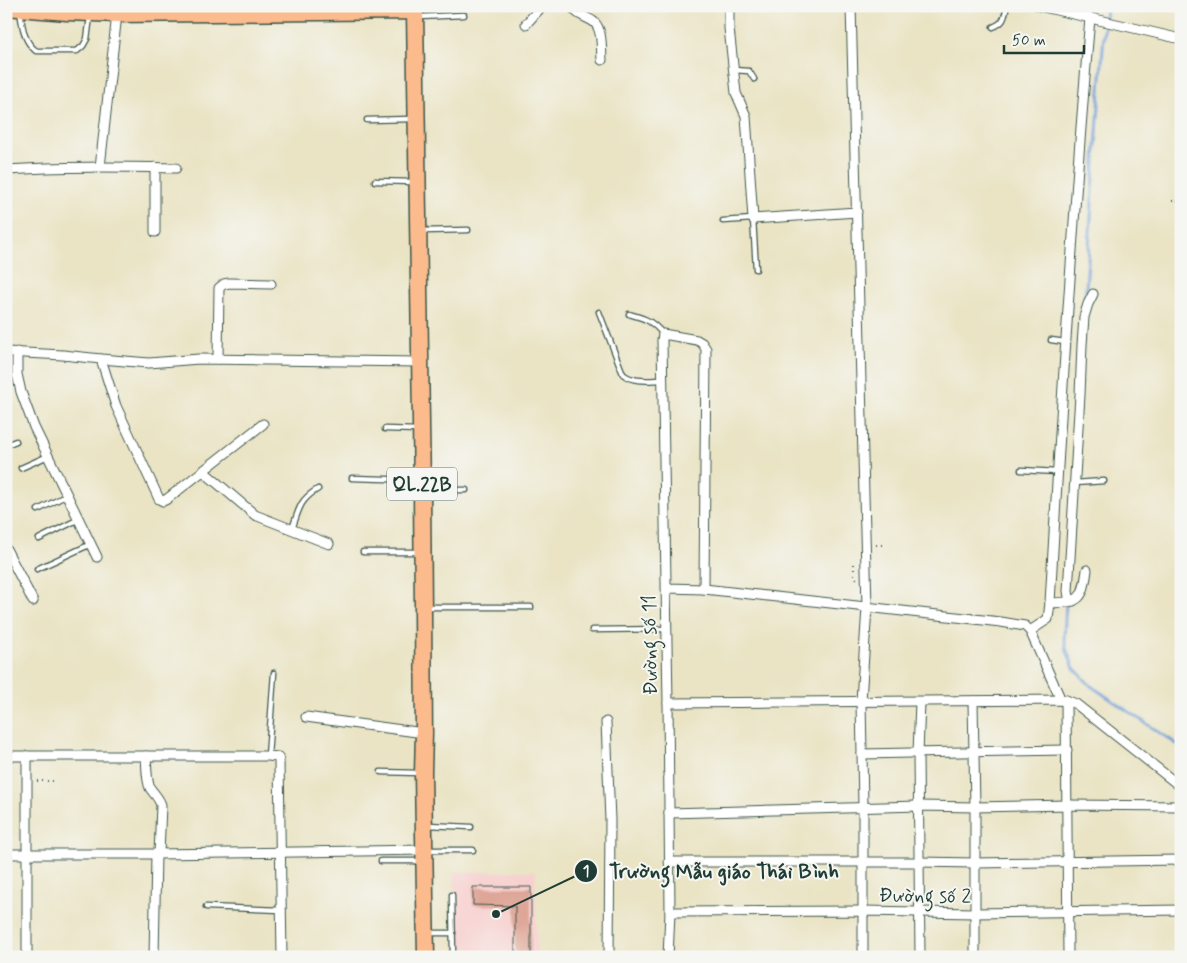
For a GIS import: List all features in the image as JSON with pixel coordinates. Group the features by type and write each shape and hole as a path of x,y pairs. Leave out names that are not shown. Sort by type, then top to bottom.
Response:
{"highway":[{"path":"23,8 67,9 91,13 117,14 177,9 415,14"},
{"name":"QL.22B","path":"415,14 423,552 423,773 426,957"}],"street":[{"path":"526,24 542,6"},
{"path":"572,6 575,12 595,23 600,33 602,60"},
{"path":"729,6 736,93 746,116 753,219 857,212"},
{"path":"851,6 868,606 861,701 863,957"},
{"path":"1039,6 1181,39"},
{"path":"1084,6 1085,13 1093,19"},
{"path":"100,167 117,14"},
{"path":"1030,631 1048,619 1054,603 1057,472 1065,342 1077,164 1093,19"},
{"path":"6,170 100,167 176,168"},
{"path":"155,232 156,167"},
{"path":"218,359 219,288 229,283 271,284"},
{"path":"1070,602 1068,591 1084,317 1093,294"},
{"path":"663,334 697,340 706,349 704,589"},
{"name":"Đường số 11","path":"663,334 670,912 668,957"},
{"path":"6,352 149,362 218,359 420,362"},
{"path":"16,352 17,374 21,392 34,428 97,557"},
{"path":"101,359 116,406 159,499 163,501 263,424"},
{"path":"203,471 254,515 329,544"},
{"path":"6,550 32,601"},
{"path":"1054,603 1070,602 1080,596 1084,590 1087,570"},
{"path":"666,588 704,589 868,606 1025,626 1030,631 1064,700 1068,805 1068,957"},
{"path":"668,702 1064,700 1076,704 1181,787"},
{"path":"973,701 975,957"},
{"path":"920,702 918,753 920,957"},
{"path":"306,717 424,733"},
{"path":"606,722 610,820 609,957"},
{"path":"862,754 1067,750"},
{"path":"6,756 278,757 282,957"},
{"path":"27,756 27,957"},
{"path":"146,756 148,783 161,805 154,957"},
{"path":"669,813 919,806 1181,806"},
{"path":"6,854 158,854 280,851 424,855"},
{"path":"669,862 975,863 1181,860"},
{"name":"Đường số 2","path":"670,912 975,913 1181,910"}],"lane":[{"path":"993,27 1004,20 1007,6"},
{"path":"23,8 25,37 36,51 77,51 83,46 87,38 91,13"},
{"path":"415,14 464,15"},
{"path":"733,70 749,71 754,78"},
{"path":"367,120 416,119"},
{"path":"375,181 417,182"},
{"path":"723,221 753,219 756,269"},
{"path":"418,231 468,230"},
{"path":"599,312 623,374 628,379 640,381 663,380"},
{"path":"629,314 654,323 663,334"},
{"path":"1052,340 1065,342"},
{"path":"385,429 421,430"},
{"path":"6,445 16,441"},
{"path":"21,468 48,456"},
{"path":"1021,470 1057,472"},
{"path":"352,478 466,490"},
{"path":"1074,483 1104,482"},
{"path":"292,529 305,497 318,489"},
{"path":"38,510 67,495"},
{"path":"40,539 79,519"},
{"path":"36,568 91,544"},
{"path":"363,552 423,552"},
{"path":"423,607 531,607"},
{"path":"592,630 667,629"},
{"path":"268,756 274,673"},
{"path":"381,772 423,773"},
{"path":"424,825 471,827"},
{"path":"381,861 473,850"},
{"path":"452,896 453,957"},
{"path":"206,907 281,910"},
{"path":"425,933 453,933"}],"path":[{"path":"1172,201 1181,201"},
{"path":"27,780 53,781"}],"shaded area":[{"path":"535,871 537,957 456,957 454,872"}],"building":[{"path":"473,887 531,887 531,957 515,957 515,906 473,905"}],"waterway":[{"path":"1085,302 1106,6"},
{"path":"1066,603 1064,637 1074,668 1091,686 1181,747"}],"place":[{"name":"Trường Mẫu giáo Thái Bình","path":"496,914"}]}
